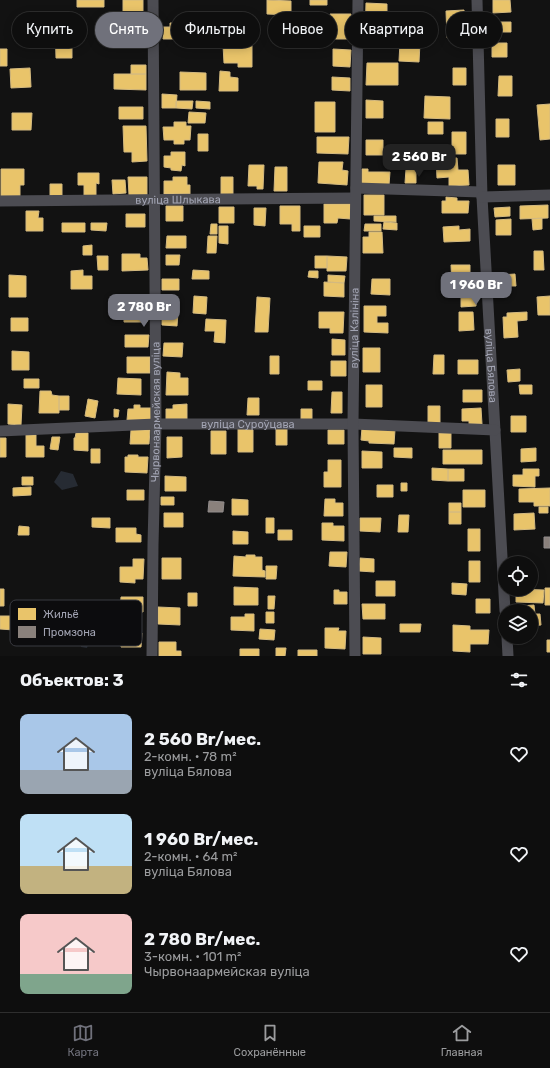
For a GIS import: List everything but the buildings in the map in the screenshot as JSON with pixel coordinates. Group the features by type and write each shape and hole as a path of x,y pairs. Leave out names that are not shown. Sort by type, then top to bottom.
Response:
{"street":[{"name":"Чырвонаармейская вуліца","path":"152,656 156,424 153,0"},
{"name":"вуліца Калініна","path":"355,656 352,424 358,0"},
{"name":"вуліца Бялова","path":"477,0 482,194 505,604"},
{"name":"вуліца Шлыкава","path":"0,200 154,200 355,193 482,194"},
{"path":"482,194 550,195"},
{"name":"вуліца Суроўцава","path":"0,431 156,424 352,424 495,430"},
{"path":"507,644 508,656"}],"shaded area":[{"path":"61,471 73,474 78,486 62,490 54,482"}]}
